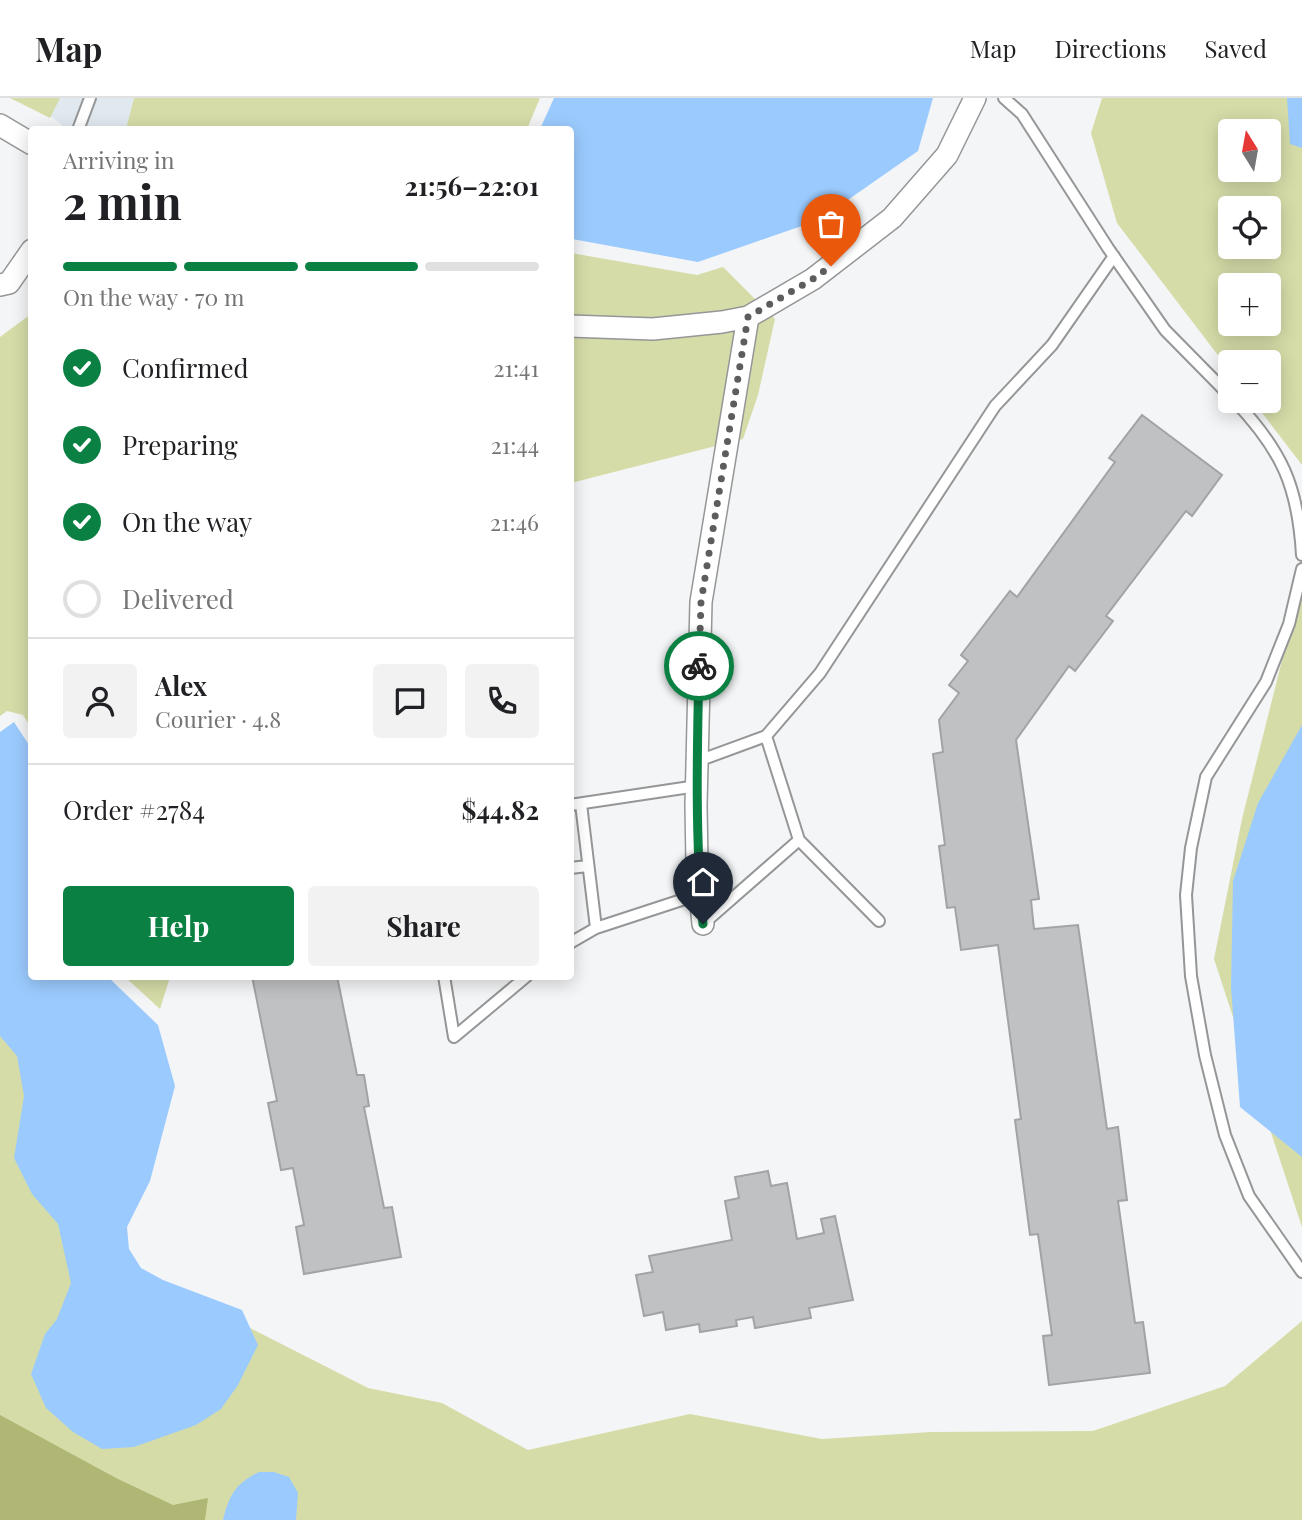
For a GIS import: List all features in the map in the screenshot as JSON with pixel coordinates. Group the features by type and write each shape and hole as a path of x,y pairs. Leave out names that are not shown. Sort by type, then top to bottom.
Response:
{"street":[{"path":"574,326 653,329 748,317 813,279 892,218 947,155 975,98"},
{"path":"0,125 28,142"},
{"path":"0,285 9,283 28,256"},
{"path":"703,924 696,840 701,602 748,317"}],"lane":[{"path":"80,126 90,98"},
{"path":"1004,98 1023,114 1165,330 1218,384"},
{"path":"698,761 766,736 820,673 995,406 1052,345 1114,256"},
{"path":"1246,413 1259,427 1284,466 1300,518 1302,555"},
{"path":"1302,569 1289,624 1266,682 1206,778 1191,848 1186,895 1191,976 1205,1055 1225,1135 1249,1196 1302,1272"},
{"path":"766,736 799,840 879,920"},
{"path":"596,928 589,866 576,804 697,786"},
{"path":"703,924 799,840"},
{"path":"574,868 589,866"},
{"path":"574,941 596,928 700,894"},
{"path":"445,980 454,1037 522,980"}],"shaded area":[{"path":"28,98 134,98 127,126 63,126"}],"green space":[{"path":"10,98 60,98 50,118"},
{"path":"134,98 540,98 528,126 127,126"},
{"path":"1102,98 1302,98 1302,465 1262,413 1281,413 1281,350 1218,350 1218,355 1117,223 1091,133"},
{"path":"574,254 697,275 723,267 775,319 758,395 743,439 574,482"},
{"path":"28,316 28,723 23,715 7,711 0,716 0,337"},
{"path":"1302,581 1302,1227 1214,959 1242,819"},
{"path":"0,912 114,1259 368,1388 442,1403 528,1450 690,1414 822,1439 931,1432 1093,1431 1225,1386 1302,1321 1302,1520 0,1520"},
{"path":"128,980 169,980 160,1009"},
{"path":"0,1415 116,1478 173,1505 208,1498 205,1520 0,1520"}],"water":[{"path":"554,98 933,98 918,151 819,220 698,262 574,239 574,126 541,126"},
{"path":"1287,98 1302,98 1302,148 1290,144"},
{"path":"14,722 28,743 28,980 111,980 158,1025 175,1086 150,1181 127,1227 129,1249 141,1268 163,1280 242,1310 258,1345 238,1385 221,1409 196,1425 134,1447 102,1449 73,1432 46,1408 31,1374 45,1334 57,1319 71,1283 58,1224 32,1194 14,1158 24,1096 17,1056 0,1036 0,732"},
{"path":"1302,725 1302,1157 1240,1107 1231,987 1233,881 1258,803"},
{"path":"259,1472 274,1472 289,1477 298,1493 296,1520 223,1520 228,1504 239,1485"}],"building":[{"path":"1142,415 1222,475 1192,516 1186,511 1106,616 1113,621 1075,671 1069,666 1016,740 1039,899 1031,900 1034,929 1078,925 1107,1129 1118,1127 1127,1200 1118,1201 1135,1323 1143,1322 1150,1373 1049,1385 1043,1336 1052,1335 1038,1234 1030,1235 1015,1120 1021,1119 998,945 961,950 955,907 947,908 939,846 945,845 933,754 943,752 939,720 959,693 949,685 968,661 961,655 1010,591 1017,597 1115,462 1109,458"},
{"path":"253,980 338,980 357,1075 364,1075 369,1106 364,1107 384,1208 392,1207 401,1257 304,1274 296,1227 304,1225 293,1168 281,1170 268,1103 277,1101"},
{"path":"768,1171 771,1186 787,1183 797,1239 824,1233 821,1219 835,1216 853,1300 809,1308 811,1318 755,1328 753,1317 736,1320 737,1326 700,1332 699,1324 666,1330 663,1312 644,1316 636,1275 653,1272 649,1256 732,1240 725,1201 739,1198 735,1177"}],"way so far":[{"path":"699,666 701,602 748,317 831,266"}],"route":[{"path":"699,666 696,805 697,863 703,924"}]}
